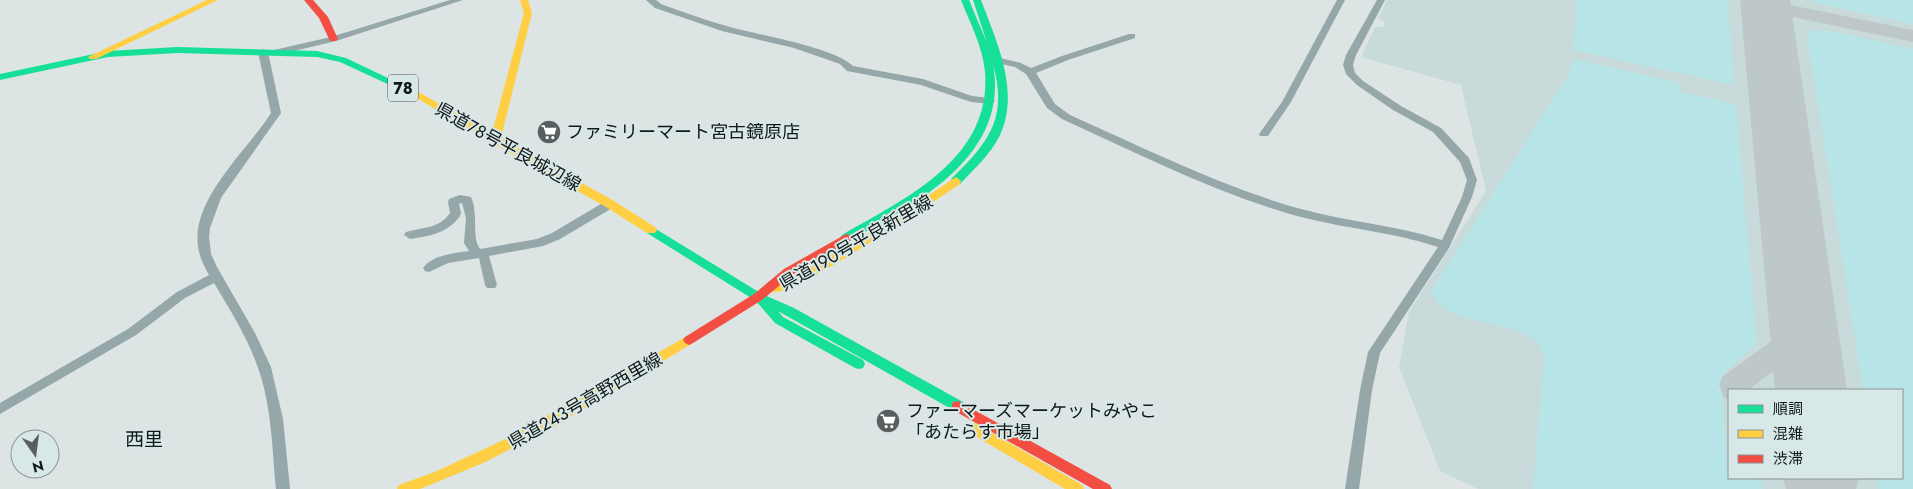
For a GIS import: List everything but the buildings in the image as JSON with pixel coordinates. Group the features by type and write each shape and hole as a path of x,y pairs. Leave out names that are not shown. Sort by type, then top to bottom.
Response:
{"main road":[{"path":"93,57 214,0"},
{"path":"308,0 323,16 333,39"},
{"path":"495,140 528,13 524,0"},
{"name":"県道190号平良新里線","path":"758,297 788,272 916,197 954,168 978,138 992,94 990,70 965,0"},
{"name":"県道190号平良新里線","path":"758,297 800,279 898,221 952,186 984,152 997,130 1004,111 1005,92 1000,61 976,0"},
{"name":"県道78号平良城辺線","path":"0,77 108,54 177,50 317,54 358,66 421,98 610,204 758,297 790,311 1105,489"},
{"name":"県道78号平良城辺線","path":"758,297 779,320 930,402 1077,489"},
{"name":"県道243号高野西里線","path":"404,489 454,472 490,456 684,343 758,297"}],"street":[{"path":"276,52 333,39 459,0"},
{"path":"650,0 658,6 725,29 797,46 842,62 850,70 923,82 971,99 990,101"},
{"path":"1264,134 1295,88 1323,29 1341,0"},
{"path":"1352,489 1366,390 1374,352 1445,245 1467,197 1472,180 1465,161 1437,130 1360,83 1351,74 1348,65 1351,55 1376,1"},
{"path":"1030,72 1065,58 1132,36"},
{"path":"263,52 276,113 265,133 214,199 204,228 203,251 258,351 265,369 274,402 283,489"},
{"path":"1000,61 1018,65 1030,72 1051,106 1066,117 1179,169 1228,189 1289,209 1346,224 1422,237 1445,245"},
{"path":"410,235 436,231 444,226 456,212 453,202 460,199 467,200 471,224 470,243 480,253 491,285"},
{"path":"429,268 446,259 539,243 556,236 610,204"},
{"path":"444,226 471,224"},
{"path":"0,409 132,332 180,295 216,276"}],"shaded area":[{"path":"1387,0 1913,0 1913,489 1478,489 1440,471 1399,367 1409,312 1486,191 1461,85 1361,57 1375,27 1383,27 1385,22 1378,19"},
{"path":"1577,0 1728,0 1734,85 1573,50"},
{"path":"1811,0 1913,0 1913,24 1821,4"},
{"path":"1814,30 1832,31 1913,49 1913,489 1879,489 1877,479 1903,479 1903,389 1863,389 1808,33"},
{"path":"1573,59 1677,82 1682,92 1736,104 1757,344 1722,375 1727,469 1728,479 1756,479 1762,481 1763,489 1533,489 1544,359 1538,344 1525,335 1508,328 1452,313 1439,304 1432,290 1570,72"}],"taxiway":[{"path":"1766,6 1913,36"},
{"path":"1734,389 1733,384 1804,333"}],"runway":[{"path":"1765,0 1811,389"}],"traffic: fast":[{"path":"846,238 897,209 946,174 966,153 981,130 990,103 990,72 983,45 965,0"},
{"path":"956,181 979,158 994,137 1002,117 1004,96 1001,75 977,0"},
{"path":"0,77 108,54 177,50 317,54 343,60 408,90"},
{"path":"651,230 758,297 790,311 958,406"},
{"path":"762,301 779,320 859,364"}],"traffic: slow":[{"path":"93,57 214,0"},
{"path":"495,140 528,13 524,0"},
{"path":"408,90 610,204 651,230"},
{"path":"776,289 820,267 903,218 956,181"},
{"path":"404,489 442,475 515,441 689,340"},
{"path":"975,429 1077,489"}],"traffic: jam":[{"path":"308,0 323,17 333,39"},
{"path":"689,340 758,297 788,272 846,238"},
{"path":"958,406 1105,489"}],"place":[{"name":"ファミリーマート宮古鏡原店","path":"549,132"},
{"name":"ファーマーズマーケットみやこ 「あたらす市場」","path":"888,421"}],"district":[{"name":"西里","path":"144,439"}]}
